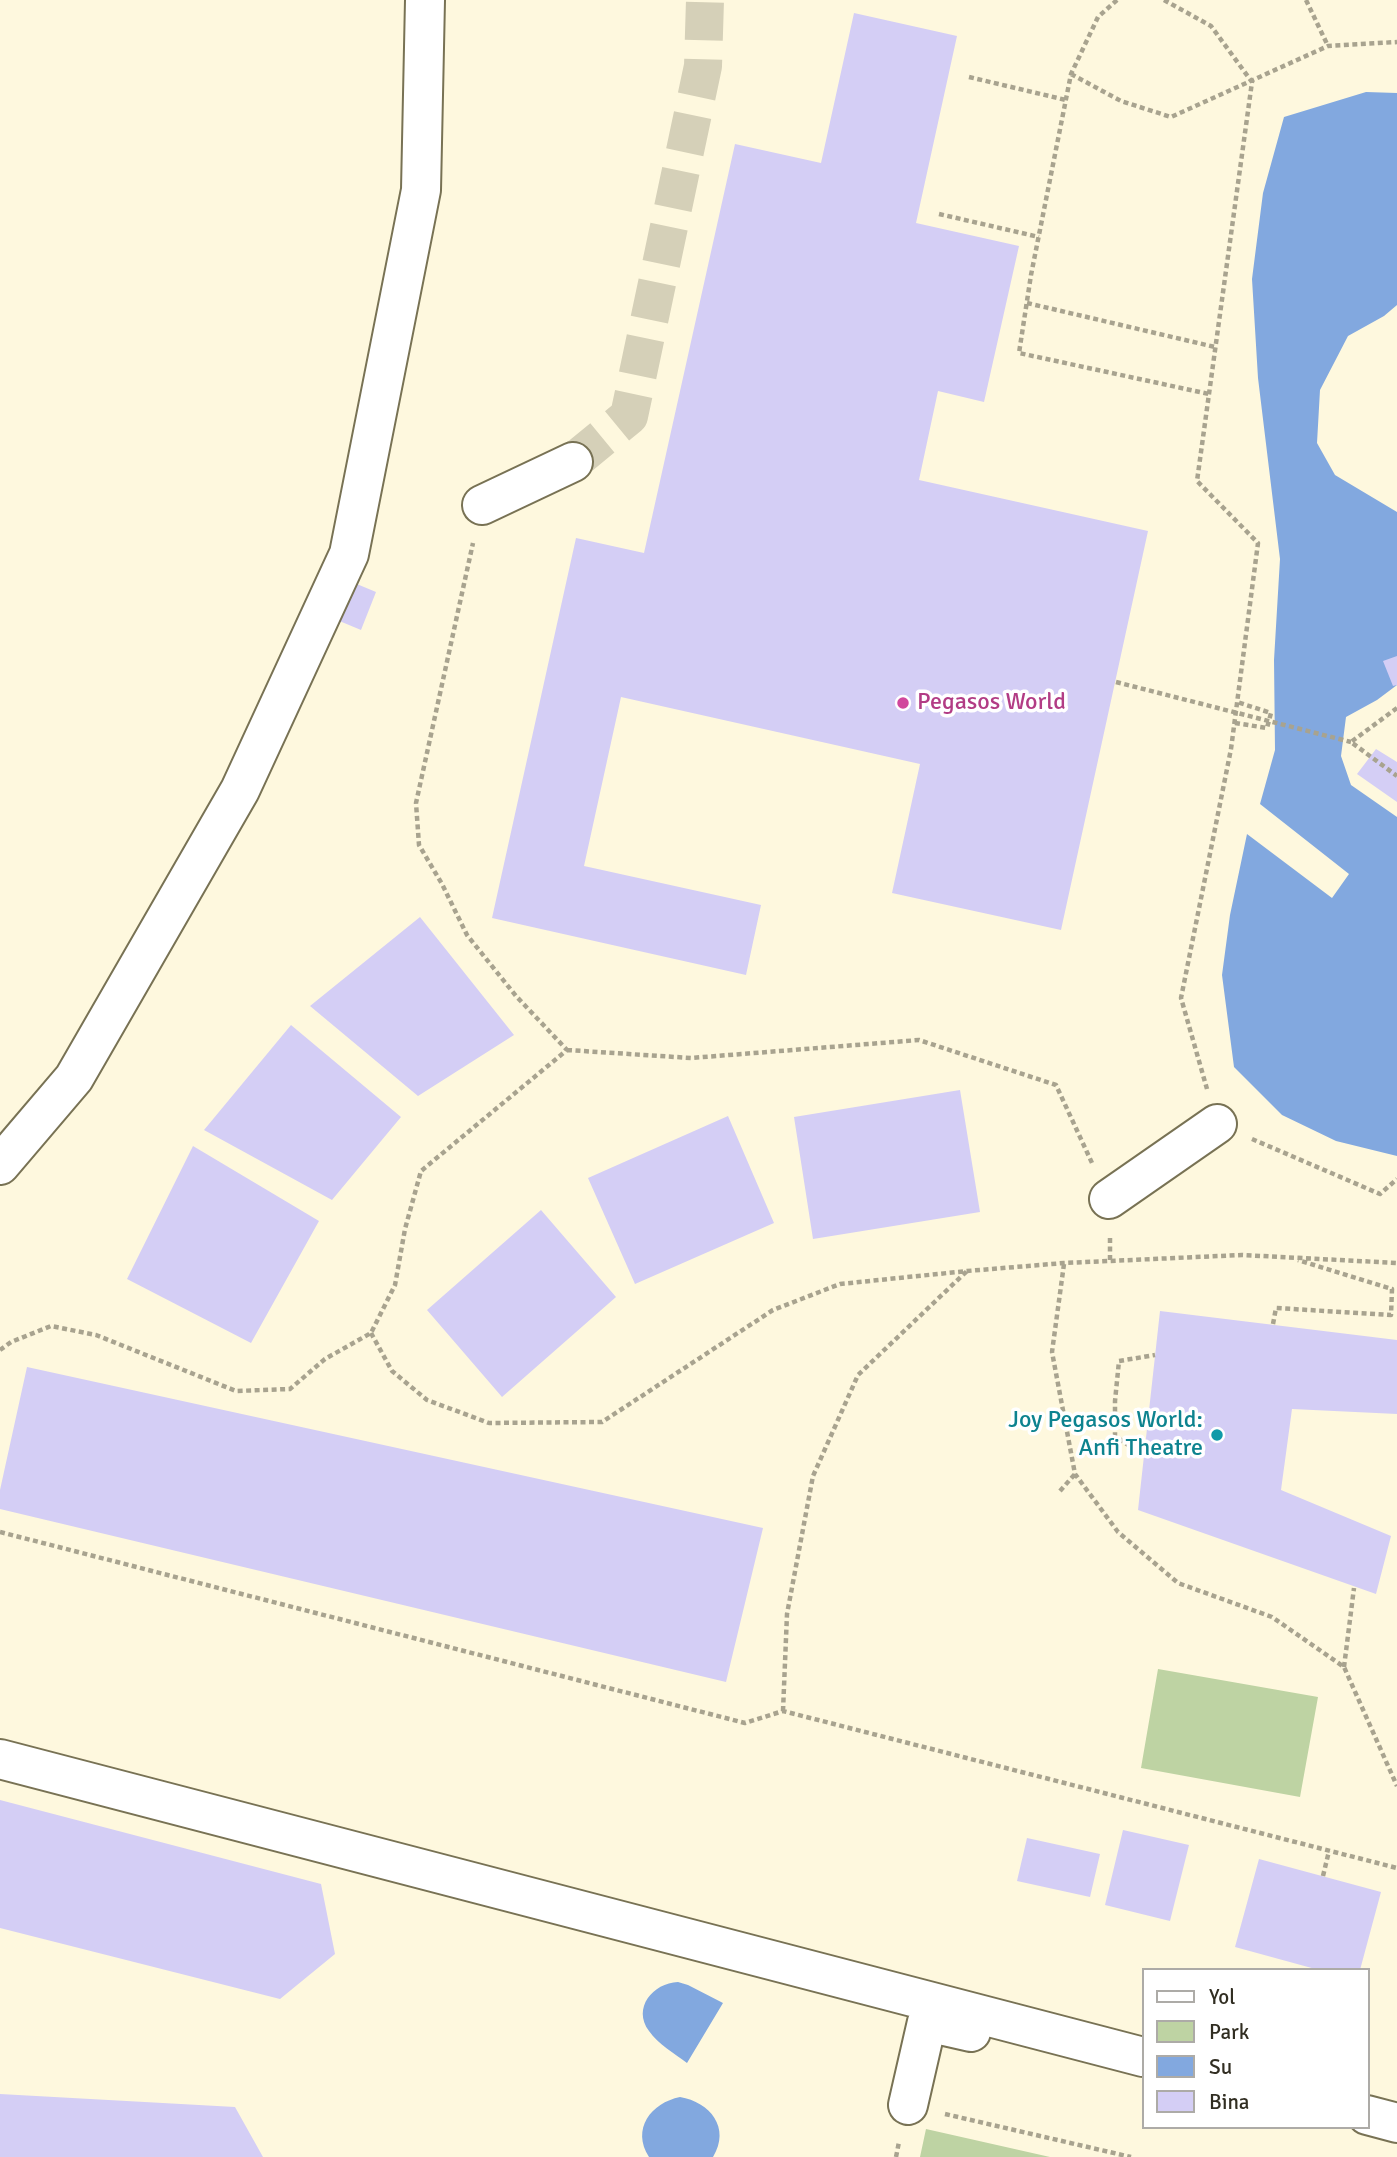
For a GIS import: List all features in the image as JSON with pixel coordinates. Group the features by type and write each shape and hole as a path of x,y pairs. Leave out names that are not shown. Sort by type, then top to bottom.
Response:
{"street":[{"path":"0,1165 74,1078 240,790 349,554 421,190 425,0"},
{"path":"482,505 573,462"},
{"path":"1109,1199 1217,1124"},
{"path":"0,1759 1142,2064"},
{"path":"0,1787 927,2022 1142,2064"},
{"path":"908,2105 927,2022"},
{"path":"1369,2116 1397,2123"}],"path":[{"path":"1117,0 1098,17 1071,74 1019,354 1209,394"},
{"path":"1164,0 1211,26 1252,82 1197,481 1258,542 1231,749 1181,998 1217,1124 1380,1194 1397,1179"},
{"path":"1306,0 1328,46"},
{"path":"1071,74 1121,101 1171,117 1328,46 1397,42"},
{"path":"969,77 1066,100"},
{"path":"939,214 1039,237"},
{"path":"1027,303 1215,347"},
{"path":"482,505 416,803 419,845 467,935 516,996 568,1050 691,1058 919,1040 1056,1085 1109,1199 1110,1261"},
{"path":"1116,682 1351,742 1397,776"},
{"path":"1234,723 1267,728 1272,713 1237,702"},
{"path":"1351,742 1397,708"},
{"path":"0,1350 11,1342 51,1326 96,1335 236,1391 290,1389 325,1359 371,1333 395,1285 405,1229 421,1171 568,1050"},
{"path":"371,1333 392,1371 427,1399 439,1404 489,1423 602,1422 773,1310 841,1284 967,1270 1242,1255 1397,1263"},
{"path":"1273,1324 1276,1308 1391,1315 1392,1289 1291,1258"},
{"path":"1064,1264 1052,1352 1076,1474 1118,1532 1178,1583 1272,1617 1344,1667 1397,1786"},
{"path":"783,1711 787,1614 813,1476 858,1375 967,1270"},
{"path":"1144,1456 1115,1436 1117,1374 1119,1361 1155,1355"},
{"path":"1060,1491 1076,1474"},
{"path":"0,1532 745,1723 783,1711 1397,1868"},
{"path":"1344,1667 1354,1588"},
{"path":"1323,1876 1329,1851"},
{"path":"896,2157 908,2105 1131,2157"}],"green space":[{"path":"1158,1669 1318,1697 1300,1797 1141,1768"},
{"path":"926,2129 1050,2157 920,2157"}],"water":[{"path":"1366,92 1397,93 1397,305 1384,316 1348,336 1320,390 1317,443 1335,475 1397,512 1397,685 1346,717 1341,756 1351,785 1397,817 1397,1156 1336,1141 1282,1115 1234,1067 1222,975 1230,915 1247,834 1332,898 1349,874 1260,804 1275,750 1274,660 1280,559 1258,378 1252,279 1263,193 1284,117"},
{"path":"678,1982 723,2003 687,2063 653,2036 644,2022 643,2014 644,2006 653,1992 669,1983"},
{"path":"680,2097 700,2104 715,2118 720,2136 713,2157 649,2157 642,2137 647,2119 660,2105"}],"building":[{"path":"854,13 957,36 916,223 1019,246 984,402 938,391 919,480 1148,531 1061,930 892,893 920,764 621,697 584,866 761,905 746,975 492,918 576,538 644,553 735,144 821,163"},
{"path":"352,582 376,592 361,630 337,620"},
{"path":"1397,656 1397,685 1393,686 1383,661"},
{"path":"1376,749 1397,762 1397,802 1357,774"},
{"path":"420,917 514,1035 418,1096 310,1006"},
{"path":"291,1025 401,1117 332,1200 204,1130"},
{"path":"960,1090 980,1212 813,1239 794,1117"},
{"path":"728,1116 774,1223 635,1284 588,1178"},
{"path":"193,1146 319,1221 251,1343 127,1279"},
{"path":"541,1210 616,1297 502,1397 427,1310"},
{"name":"Joy Pegasos World: Anfi Theatre","path":"1160,1311 1397,1340 1397,1414 1292,1409 1281,1490 1391,1536 1376,1594 1138,1510"},
{"path":"27,1367 763,1528 726,1682 0,1509 0,1490"},
{"path":"0,1800 321,1884 335,1954 280,1999 0,1928"},
{"path":"1123,1830 1189,1845 1170,1921 1105,1905"},
{"path":"1027,1838 1100,1854 1090,1897 1017,1881"},
{"path":"1259,1859 1381,1892 1361,1968 1312,1968 1235,1947"},
{"path":"0,2094 235,2107 263,2157 0,2157"}],"tunnel":[{"path":"573,462 629,416 703,66 705,0"}],"place":[{"name":"Pegasos World","path":"903,703"},
{"name":"Joy Pegasos World: Anfi Theatre","path":"1217,1435"}]}
